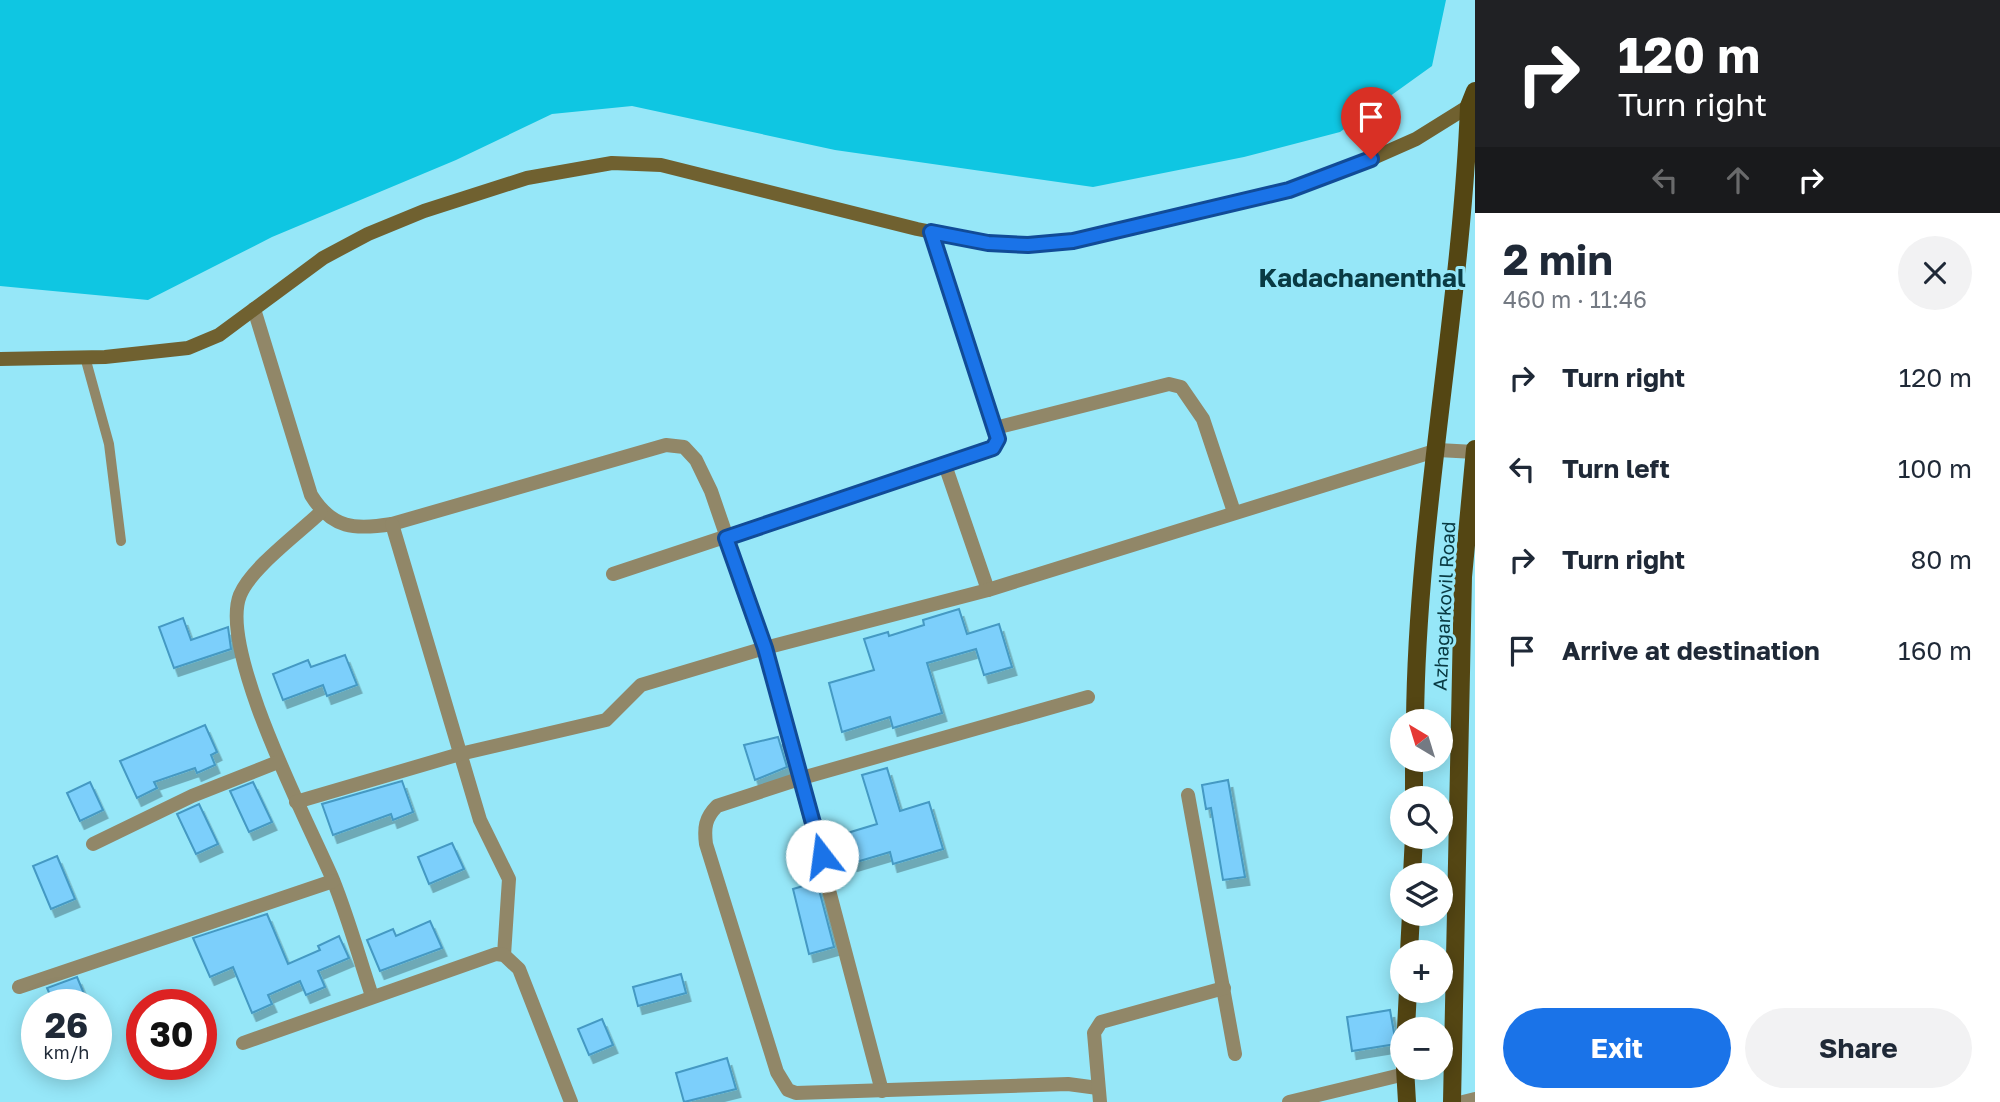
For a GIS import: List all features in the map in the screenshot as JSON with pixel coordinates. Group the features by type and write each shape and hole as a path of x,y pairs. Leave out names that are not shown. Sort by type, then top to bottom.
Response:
{"main road":[{"path":"0,359 85,357 188,348 219,335 323,258 379,230 424,211 527,178 612,163 661,165 931,232 988,243 1028,245 1073,241 1289,190 1348,169 1416,139 1473,101"},
{"name":"Azhagarkovil Road","path":"1416,709 1424,553 1438,450 1473,101"},
{"name":"Azhagarkovil Road","path":"1452,1102 1464,577 1475,451"},
{"path":"1406,1080 1407,1102"}],"street":[{"path":"613,575 993,448 998,439 995,428 931,232"},
{"path":"254,309 311,495 321,512 344,525 365,528 392,524 666,445 684,447 696,460 765,648 802,778 882,1091"},
{"path":"995,428 1169,384 1181,387 1191,397 1203,419 1234,512"},
{"path":"296,802 460,754 606,720 641,685 765,648 988,590 1438,450 1475,451"},
{"path":"945,465 988,590"},
{"path":"321,512 256,574 240,595 236,624 248,673 278,762 333,881 372,996"},
{"path":"392,524 480,820 509,878 505,955"},
{"path":"1088,697 802,778 717,806 710,813 704,827 706,844 781,1081 796,1093 1068,1084 1099,1095 1094,1033 1101,1022 1224,988"},
{"path":"93,844 192,796 278,762"},
{"path":"1188,795 1235,1054"},
{"path":"19,986 333,881"},
{"path":"243,1043 496,954 505,955 519,969 565,1101"},
{"path":"1289,1102 1390,1075"},
{"path":"1463,1102 1475,1099"}],"lane":[{"path":"85,357 109,444 121,541"}],"water":[{"path":"0,0 1446,0 1432,66 1340,132 1244,157 1093,187 835,150 632,106 552,114 456,160 272,237 148,300 0,286"}],"building":[{"path":"959,609 967,634 999,624 1012,667 984,675 976,649 927,663 942,713 893,728 890,717 842,732 829,683 874,670 864,639 888,632 889,636 924,625 923,620"},
{"path":"183,618 191,640 228,627 231,649 174,668 159,627"},
{"path":"345,655 357,685 327,696 323,685 283,700 273,674 308,660 311,667"},
{"path":"205,725 217,752 211,755 215,765 197,773 195,768 154,782 157,788 137,798 120,761"},
{"path":"778,737 787,767 755,780 744,745"},
{"path":"887,768 900,811 929,802 943,849 893,864 890,852 853,863 844,834 877,824 862,775"},
{"path":"1228,780 1245,877 1223,880 1211,808 1206,809 1202,785"},
{"path":"402,781 413,812 393,820 391,814 333,835 322,804"},
{"path":"90,782 103,810 80,821 67,793"},
{"path":"253,782 272,822 249,832 230,791"},
{"path":"199,804 218,844 196,854 177,814"},
{"path":"452,843 464,869 429,884 418,857"},
{"path":"57,856 75,899 51,909 33,866"},
{"path":"817,882 834,947 809,954 793,889"},
{"path":"267,914 288,964 320,950 318,946 339,936 349,958 318,971 325,987 306,995 300,981 268,995 272,1004 252,1013 233,967 210,977 193,938"},
{"path":"430,921 442,948 380,971 367,940 393,929 396,936"},
{"path":"681,974 686,993 638,1006 633,987"},
{"path":"77,977 82,989 47,989"},
{"path":"1390,1010 1390,1045 1352,1051 1347,1017"},
{"path":"602,1019 613,1045 589,1055 578,1029"},
{"path":"727,1058 736,1089 684,1102 676,1073"}],"district":[{"name":"Kadachanenthal","path":"1362,278"}],"route":[{"path":"822,856 765,648 726,538 993,448 998,439 931,232 988,243 1028,245 1073,241 1289,190 1371,159"}]}
